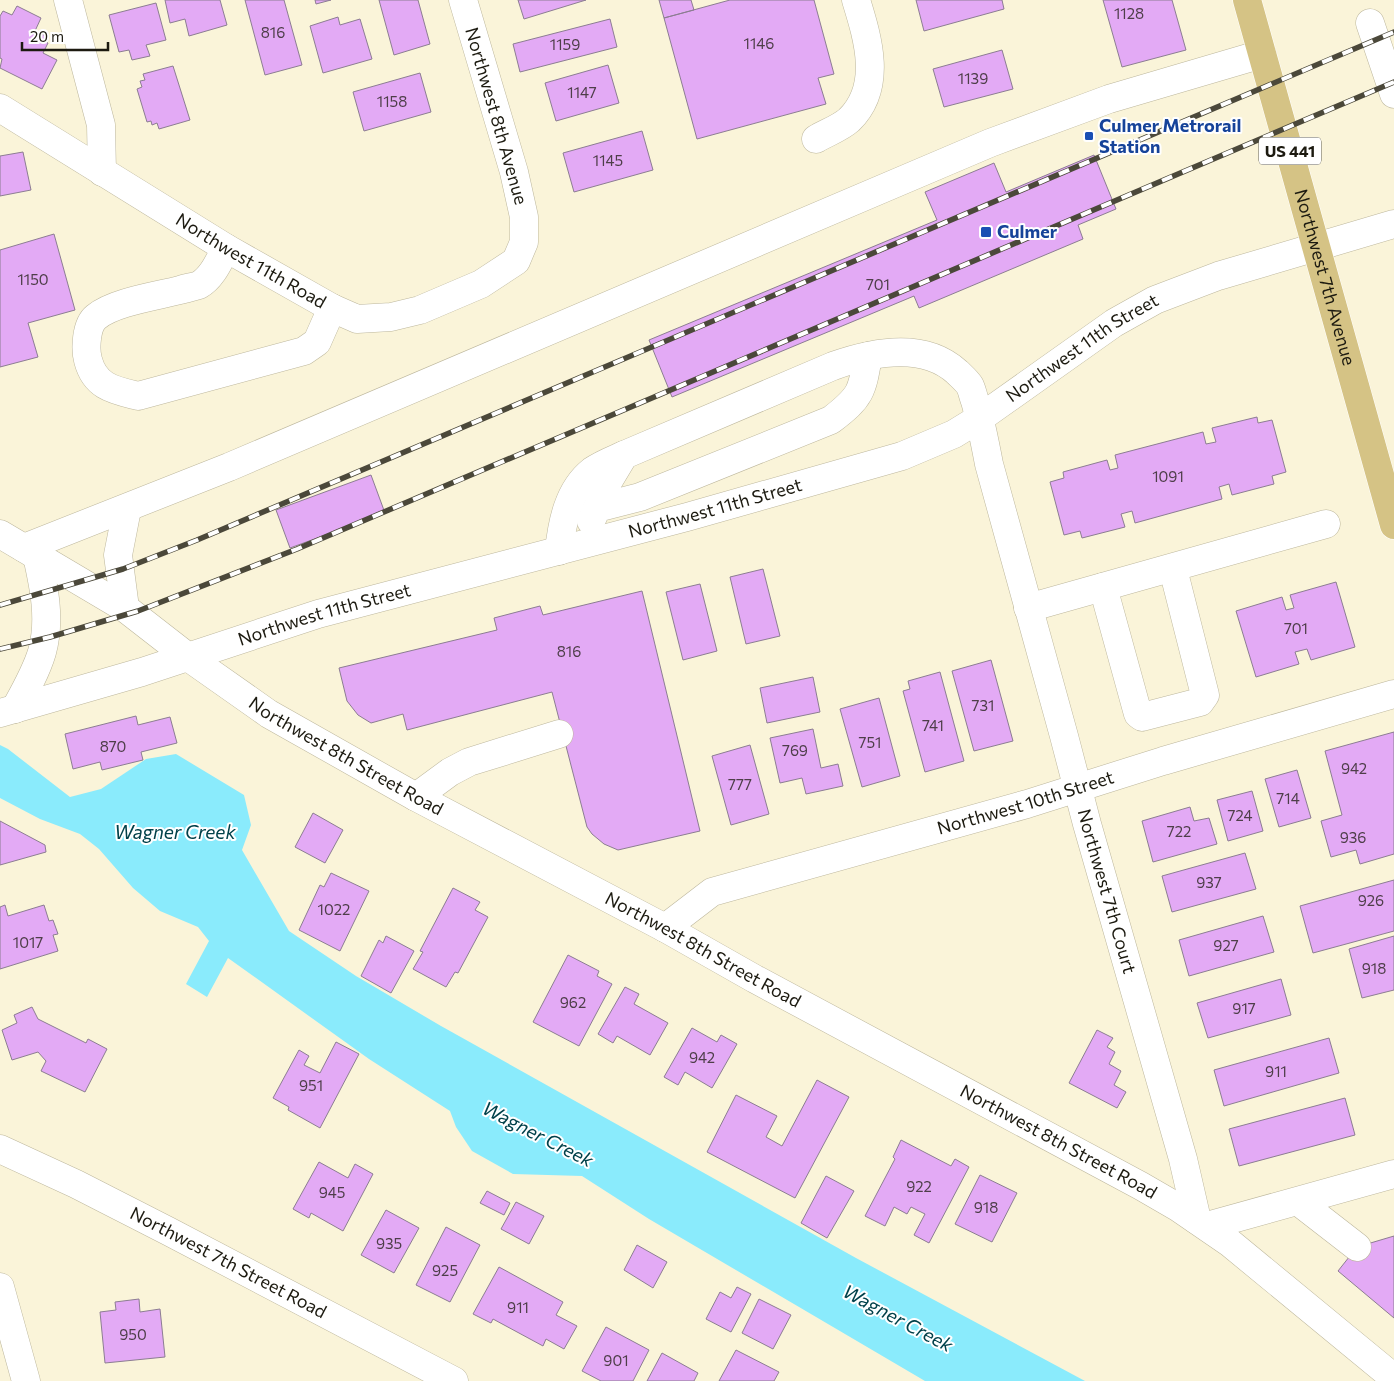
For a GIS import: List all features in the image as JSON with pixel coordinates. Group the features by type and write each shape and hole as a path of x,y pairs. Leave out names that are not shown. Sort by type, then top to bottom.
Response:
{"main road":[{"name":"Northwest 7th Avenue","path":"1247,0 1394,524"}],"street":[{"path":"68,0 101,125 102,172"},
{"name":"Northwest 8th Avenue","path":"463,0 514,172 524,217 524,242 516,260"},
{"path":"816,139 848,121 863,102 871,77 865,31 856,0"},
{"path":"1370,23 1394,94"},
{"path":"7,711 33,675 42,653 46,630 45,600 30,552 127,509 990,143 1103,101 1262,54"},
{"name":"Northwest 11th Road","path":"0,108 226,248 332,308 357,319 391,317 420,310 481,284 516,260"},
{"name":"Northwest 11th Street","path":"7,711 142,672 318,614 571,548 902,456 954,434 980,418 1093,337 1155,300 1201,282 1394,224"},
{"path":"226,248 210,276 198,285 114,307 94,318 87,334 87,353 91,371 100,383 114,390 138,396 304,351 317,342 332,308"},
{"name":"Northwest 7th Court","path":"571,548 567,509 581,483 592,472 624,455 833,366 883,352 914,353 952,367 970,386 980,418 989,464 1028,608 1202,1223"},
{"path":"597,508 640,497 831,420 847,408 863,385 868,356"},
{"path":"571,548 597,508 609,480 624,455"},
{"path":"125,608 118,554 127,509"},
{"path":"1028,608 1173,569 1326,524"},
{"name":"Northwest 8th Street Road","path":"0,534 125,608 188,657 269,714 416,797 665,928 756,979 1134,1182 1202,1223 1247,1257 1394,1378"},
{"path":"1103,588 1138,714 1142,717 1200,702 1205,695 1173,569"},
{"name":"Northwest 10th Street","path":"665,928 712,892 1027,804 1394,694"},
{"path":"416,797 450,772 469,762 559,734"},
{"name":"Northwest 7th Street Road","path":"0,1149 76,1184 454,1381"},
{"path":"1202,1223 1299,1202 1394,1174"},
{"path":"1299,1202 1357,1247"},
{"path":"0,1287 26,1381"}],"water":[{"name":"Wagner Creek","path":"0,745 8,749 70,797 101,789 146,759 176,754 244,795 251,825 242,850 289,931 356,976 441,1026 856,1258 1085,1381 925,1381 649,1219 582,1176 513,1174 472,1151 456,1127 450,1111 369,1059 228,958 207,997 186,984 209,941 198,927 160,911 133,888 99,849 80,834 40,819 0,798"}],"building":[{"path":"165,0 220,0 227,25 189,36 185,19 170,23"},
{"path":"245,0 284,0 302,65 265,75"},
{"path":"315,0 331,0 316,4"},
{"path":"379,0 418,0 430,44 394,55"},
{"path":"518,0 586,0 524,19"},
{"path":"659,0 691,0 694,10 664,18"},
{"path":"730,0 814,0 834,74 818,78 826,104 697,139 664,18"},
{"path":"916,0 1002,0 1004,9 924,31"},
{"path":"1103,0 1172,0 1186,50 1122,67"},
{"path":"156,3 166,40 146,45 150,56 132,60 129,50 119,52 109,15"},
{"path":"17,6 41,18 35,31 46,36 44,41 48,43 43,53 57,60 42,89 0,68 2,59 0,58 0,16 3,11 12,15"},
{"path":"338,17 340,25 360,19 372,59 323,73 310,26"},
{"path":"610,19 617,47 520,72 513,44"},
{"path":"1002,50 1013,89 944,107 933,69"},
{"path":"608,65 619,103 556,121 545,83"},
{"path":"173,66 190,120 159,129 157,123 152,125 151,121 147,122 137,89 142,87 140,81 145,80 143,74"},
{"path":"420,73 431,112 364,131 353,92"},
{"path":"642,131 653,170 574,192 563,153"},
{"path":"23,152 31,190 0,196 0,156"},
{"path":"1094,155 1116,209 1078,225 1083,239 919,308 914,296 672,397 649,340 937,220 925,192 994,163 1006,192"},
{"path":"54,234 75,310 28,323 38,357 0,367 0,250"},
{"path":"1257,417 1258,423 1272,420 1286,472 1272,476 1274,484 1232,495 1229,484 1219,487 1222,499 1135,523 1132,511 1121,514 1125,527 1082,538 1080,531 1064,535 1050,482 1064,478 1063,472 1107,460 1110,470 1118,468 1115,455 1203,432 1206,444 1216,442 1212,428"},
{"path":"371,475 385,513 290,548 276,510"},
{"path":"763,569 780,636 746,644 730,577"},
{"path":"1336,582 1355,647 1311,660 1307,649 1295,652 1299,664 1256,677 1236,611 1282,597 1286,610 1294,608 1290,595"},
{"path":"700,584 717,651 683,660 666,592"},
{"path":"642,591 700,831 618,850 604,844 592,834 587,827 552,692 407,730 403,714 371,723 358,715 347,701 339,668 497,630 494,618 540,606 543,615"},
{"path":"991,660 1013,741 974,751 952,671"},
{"path":"940,672 964,761 925,772 903,691 910,689 908,681"},
{"path":"813,677 820,712 767,723 760,688"},
{"path":"879,698 900,776 862,787 840,709"},
{"path":"136,716 138,725 170,717 177,743 141,752 143,760 102,770 100,762 73,769 65,734"},
{"path":"813,729 821,768 838,764 843,786 806,794 802,778 780,783 770,738"},
{"path":"1394,732 1394,854 1360,864 1356,850 1331,857 1321,821 1342,815 1325,751"},
{"path":"750,745 769,814 731,825 712,756"},
{"path":"1297,770 1311,818 1279,827 1265,779"},
{"path":"1252,791 1263,831 1228,841 1217,800"},
{"path":"1190,807 1194,821 1209,818 1217,844 1153,862 1142,821"},
{"path":"313,813 343,830 325,863 295,847"},
{"path":"0,821 45,845 46,852 0,865"},
{"path":"1245,853 1256,889 1172,912 1162,876"},
{"path":"331,873 369,891 340,951 299,930 320,885 324,887"},
{"path":"1394,880 1394,931 1313,953 1300,906"},
{"path":"453,888 480,902 475,910 488,917 458,973 455,972 446,987 413,969 423,952 420,951"},
{"path":"5,905 8,916 44,905 49,921 53,920 58,934 53,935 58,951 0,969 0,907"},
{"path":"1263,916 1274,952 1189,976 1179,940"},
{"path":"386,936 414,951 391,993 361,976 379,940 383,943"},
{"path":"1394,936 1394,990 1362,998 1349,949"},
{"path":"568,955 599,971 597,976 612,984 579,1046 533,1022"},
{"path":"1281,979 1291,1015 1208,1038 1197,1003"},
{"path":"625,987 639,994 634,1004 668,1023 650,1055 617,1036 613,1043 598,1034"},
{"path":"32,1007 38,1019 86,1043 88,1039 107,1049 85,1092 41,1071 46,1061 38,1052 12,1060 2,1030 17,1023 14,1015"},
{"path":"692,1028 717,1042 721,1035 737,1044 712,1088 685,1072 678,1085 664,1077"},
{"path":"1097,1030 1113,1038 1107,1047 1115,1052 1109,1064 1121,1071 1114,1085 1126,1092 1117,1108 1069,1083"},
{"path":"1329,1038 1339,1073 1224,1106 1214,1070"},
{"path":"336,1042 359,1054 320,1128 288,1110 289,1107 273,1098 299,1050 309,1056 304,1065 320,1073"},
{"path":"817,1080 849,1097 795,1198 707,1152 736,1095 777,1116 766,1137 782,1146"},
{"path":"1345,1098 1355,1135 1239,1166 1229,1129"},
{"path":"901,1140 951,1166 955,1159 969,1167 929,1243 914,1235 925,1214 911,1207 907,1214 894,1207 885,1226 865,1216 895,1159 893,1157"},
{"path":"319,1162 348,1178 355,1164 373,1174 343,1231 311,1213 309,1218 293,1209"},
{"path":"980,1175 1017,1193 992,1242 955,1224"},
{"path":"826,1176 854,1191 827,1238 801,1223"},
{"path":"487,1191 510,1203 504,1215 480,1203"},
{"path":"516,1202 544,1216 529,1244 501,1229"},
{"path":"386,1210 419,1228 394,1273 361,1255"},
{"path":"446,1227 480,1245 450,1302 416,1285"},
{"path":"1394,1236 1394,1318 1338,1271 1357,1247"},
{"path":"637,1245 667,1262 653,1288 624,1270"},
{"path":"499,1267 563,1302 556,1315 577,1326 564,1349 546,1339 543,1346 493,1319 491,1323 473,1314"},
{"path":"737,1287 751,1294 731,1332 706,1319 720,1292 731,1298"},
{"path":"139,1299 140,1312 160,1309 165,1357 105,1363 100,1312 116,1310 115,1302"},
{"path":"759,1299 791,1315 773,1349 742,1333"},
{"path":"606,1327 649,1350 633,1381 601,1381 582,1371"},
{"path":"736,1350 779,1372 774,1381 719,1381"},
{"path":"662,1353 698,1373 694,1381 647,1381"}],"railway":[{"path":"0,605 123,569 197,540 1394,32"},
{"path":"0,649 50,637 138,611 297,549 1394,82"}],"place":[{"name":"Culmer Metrorail Station","path":"1089,136"},
{"name":"Culmer","path":"986,232"}]}
